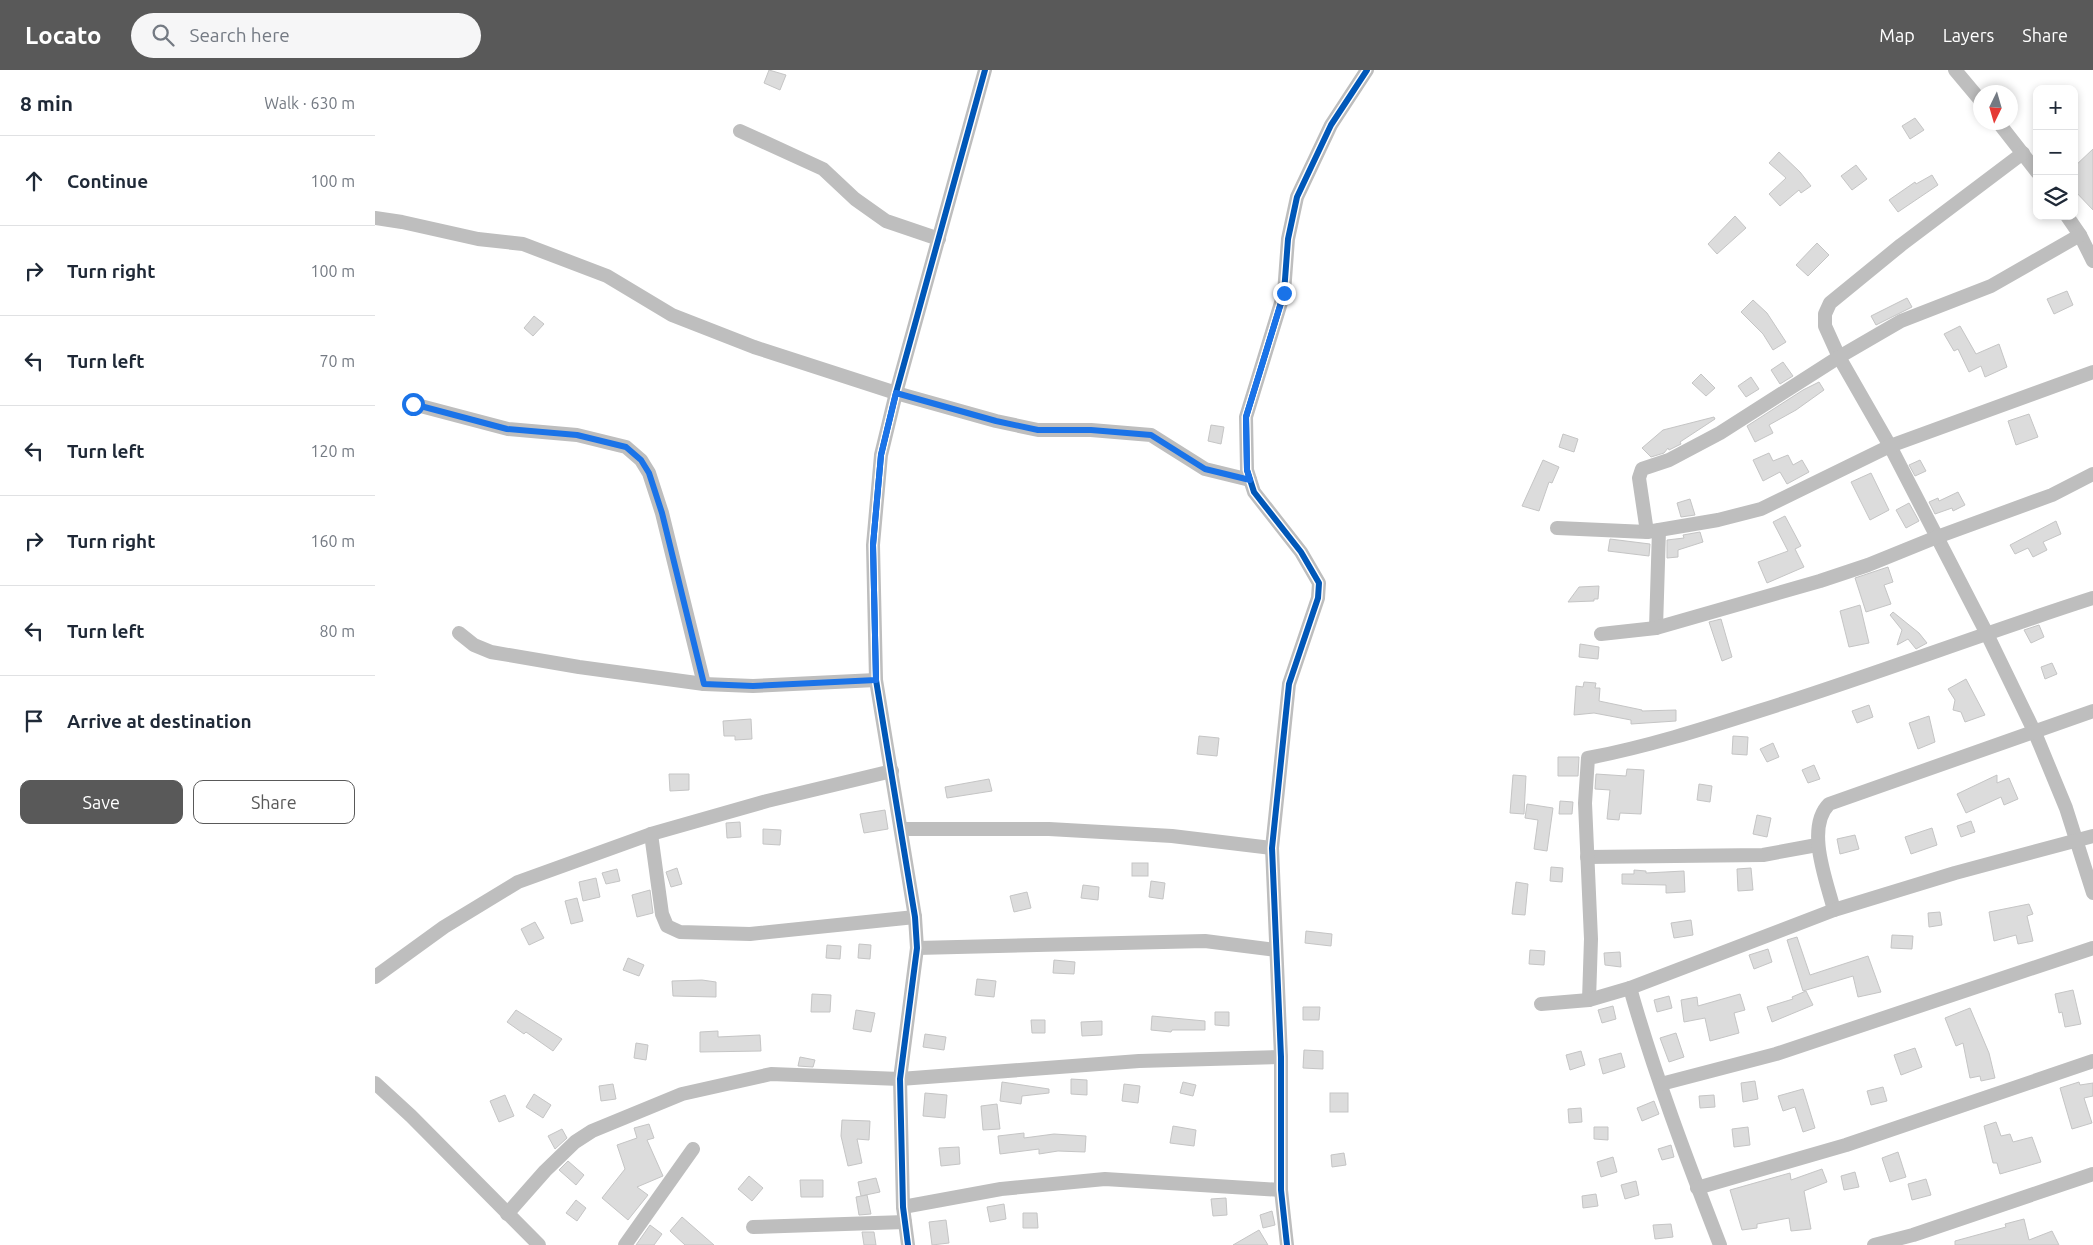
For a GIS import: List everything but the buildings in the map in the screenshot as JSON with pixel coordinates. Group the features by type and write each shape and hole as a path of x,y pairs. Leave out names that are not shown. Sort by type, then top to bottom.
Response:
{"street":[{"path":"1287,1245 1281,1190 1281,1057 1272,848 1289,684 1318,598 1319,583 1301,552 1254,492 1247,470 1246,417 1284,293 1288,239 1297,198 1331,125 1367,70"},
{"path":"1955,70 1973,91"},
{"path":"908,1245 903,1207 900,1079 917,948 915,917 876,680 873,545 881,455 982,71"},
{"path":"2004,130 2033,167"},
{"path":"740,131 823,169 855,198 885,221 939,238"},
{"path":"2023,153 1901,245 1830,303 1825,314 1825,326 1839,358 1890,446 1986,632 2035,732 2066,808 2093,893"},
{"path":"375,218 401,222 478,240 523,244 607,276 672,315 754,348 896,393 996,421 1038,430 1091,430 1151,435 1205,469 1250,480"},
{"path":"2070,220 2081,236 2093,261"},
{"path":"1656,628 1653,531 1639,478 1642,469 1669,460 1720,433 1901,321 1991,286 2081,236"},
{"path":"1557,528 1653,531 1718,520 1761,509 1890,446 2093,372"},
{"path":"413,404 507,429 577,435 626,447 641,460 649,473 662,513 704,684"},
{"path":"1601,634 1656,628 1868,565 1937,537 2052,496 2093,474"},
{"path":"1589,1000 1591,939 1585,803 1588,758 1626,751 1840,685 1986,632 2093,598"},
{"path":"459,633 474,645 491,652 579,667 704,684 753,686 876,680"},
{"path":"1835,910 1817,845 1820,820 1823,811 1829,804 2093,711"},
{"path":"375,977 444,928 518,882 651,834 767,801 892,771"},
{"path":"901,830 1049,829 1172,836 1272,848"},
{"path":"651,834 662,914 667,926 680,932 750,934 915,917"},
{"path":"1541,1004 1589,1000 1630,988 1835,910 1955,873 2093,836"},
{"path":"1587,857 1763,855 1817,845"},
{"path":"917,948 1205,941 1276,950"},
{"path":"1661,1084 1776,1054 2093,948"},
{"path":"1630,988 1645,1041 1678,1136 1720,1245"},
{"path":"507,1214 545,1171 575,1142 592,1131 681,1094 771,1074 900,1079 1139,1061 1281,1057"},
{"path":"1697,1188 1846,1146 2093,1061"},
{"path":"375,1083 411,1116 539,1245"},
{"path":"625,1245 693,1149"},
{"path":"1874,1245 1913,1235 2093,1174"},
{"path":"903,1207 1001,1189 1105,1179 1281,1190"},
{"path":"753,1227 905,1222"}],"cycle path":[{"path":"908,1245 903,1207 900,1079 917,948 915,917 876,680 873,545 881,455 896,393 985,70"},
{"path":"1287,1245 1281,1190 1281,1057 1272,848 1289,684 1318,598 1319,583 1301,552 1254,492 1247,470 1246,417 1284,293 1288,239 1297,197 1331,125 1367,70"}],"route":[{"path":"413,404 507,429 577,435 626,447 641,460 649,473 662,513 704,684 753,686 876,680 873,545 881,455 896,393 996,421 1038,430 1091,430 1151,435 1205,469 1250,480 1247,470 1246,417 1284,293"}]}
